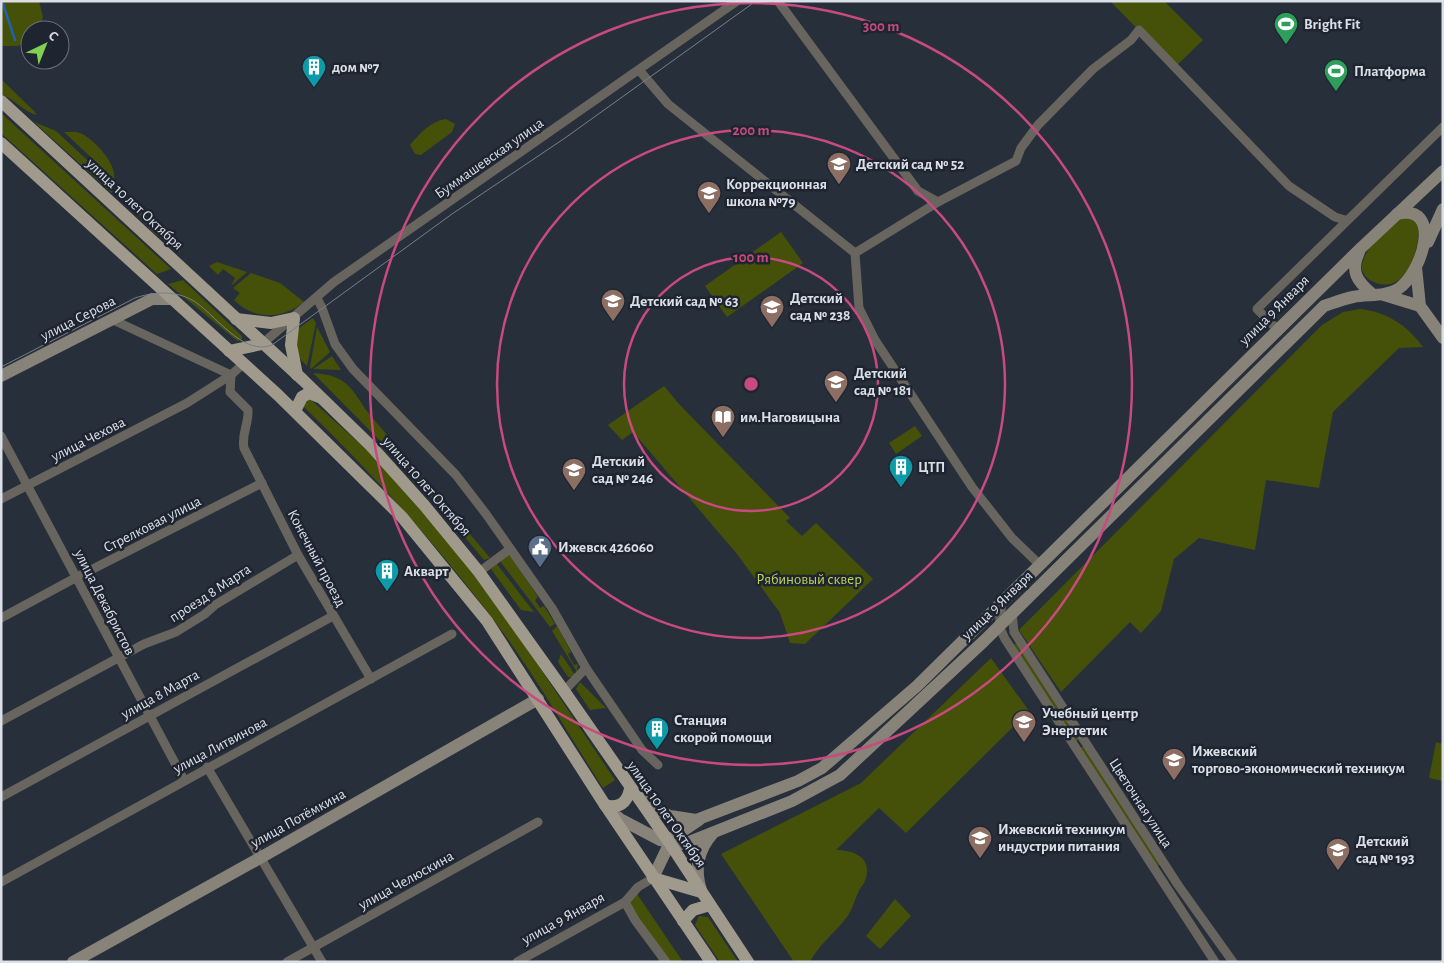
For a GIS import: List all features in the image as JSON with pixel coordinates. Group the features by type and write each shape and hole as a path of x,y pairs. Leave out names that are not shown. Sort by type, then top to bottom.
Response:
{"main road":[{"name":"улица 10 лет Октября","path":"1,101 371,446 479,572 564,691 630,789 670,842 748,962"},
{"path":"1,143 295,411 402,517 487,621 652,878 711,962"},
{"path":"1420,306 1378,295 1359,282 1354,264 1360,248 1443,170"},
{"path":"1378,295 1397,290 1407,282 1424,251 1443,209"},
{"path":"1396,214 1409,211 1419,215 1426,226 1427,237 1424,251"},
{"name":"улица 9 Января","path":"630,789 654,808 670,816 690,820 701,818 798,781 822,768 917,686 1360,248"},
{"path":"1416,267 1420,306 1443,338"},
{"name":"улица 9 Января","path":"605,806 634,826 670,842 690,842 716,829 792,801 840,775 984,641 1324,306 1378,295"},
{"name":"улица Серова","path":"1,376 152,299 172,299"},
{"path":"236,319 271,323 294,318 291,345 297,375"},
{"path":"229,351 262,344"},
{"path":"295,411 302,397 308,393 319,397"},
{"name":"улица Потёмкина","path":"72,962 260,858 538,699"},
{"path":"605,806 613,808 622,804 628,798 630,789"},
{"path":"652,878 675,834 701,818"},
{"path":"652,878 701,892 697,863 705,843 716,829"},
{"path":"682,921 693,910 710,905"}],"street":[{"name":"Буммашевская улица","path":"262,344 334,282 737,1"},
{"path":"778,1 918,191 938,202"},
{"path":"855,253 938,202 1016,160 1020,148 1038,125 1093,69 1131,40 1139,30 1290,186 1335,217 1345,220"},
{"path":"639,70 668,104 855,253 859,308 875,340 972,487 1012,538 1040,565"},
{"path":"1278,330 1257,309 1345,220 1443,127"},
{"path":"316,298 322,308 335,344 353,368 456,476 486,514 552,608 586,668 642,750 658,765"},
{"path":"111,319 231,374"},
{"name":"улица Чехова","path":"1,499 187,402 231,374 243,364"},
{"name":"Конечный проезд","path":"231,374 230,392 248,410 248,423 242,438 244,448 298,554 371,678"},
{"name":"улица Декабристов","path":"1,436 184,780"},
{"name":"Стрелковая улица","path":"1,618 77,577 262,483"},
{"path":"479,572 510,550"},
{"name":"проезд 8 Марта","path":"1,721 144,644 176,632 205,614 215,604 298,554"},
{"path":"999,626 1002,603"},
{"path":"978,626 999,626 1014,632 1012,613"},
{"name":"улица 8 Марта","path":"1,797 333,616"},
{"name":"Цветочная улица","path":"999,626 1005,639 1073,747 1215,962"},
{"name":"Цветочная улица","path":"1014,632 1178,885 1233,962"},
{"name":"улица Литвинова","path":"1,882 207,767 452,634"},
{"path":"984,641 1005,639"},
{"path":"564,691 586,668"},
{"path":"1073,747 1084,740"},
{"path":"207,767 322,962"},
{"name":"улица Челюскина","path":"287,962 538,822"},
{"name":"улица 9 Января","path":"517,962 625,902 638,887 652,878"},
{"path":"1168,892 1178,885"},
{"path":"625,902 635,920 666,962"},
{"path":"528,962 538,950"}],"green space":[{"path":"1,1 39,1 42,20 20,20 20,45 1,46"},
{"path":"1110,1 1164,1 1203,40 1175,67"},
{"path":"1,79 34,111 37,115 1,94"},
{"path":"1,113 171,269 157,274 1,133"},
{"path":"446,119 455,124 452,132 421,155 415,154 410,145 435,122"},
{"path":"34,122 56,131 114,185 112,193"},
{"path":"64,132 80,133 98,146 112,166 114,179"},
{"path":"121,193 180,246 180,253 153,232"},
{"path":"1404,217 1419,222 1418,242 1411,264 1399,280 1390,284 1380,284 1371,281 1362,270 1365,255 1383,232"},
{"path":"781,232 803,263 727,317 705,286"},
{"path":"217,262 247,272 231,286 235,278 223,269 218,275 209,266"},
{"path":"251,273 280,283 304,302 296,308 278,314 269,315 251,312 234,300 240,293 233,288"},
{"path":"183,280 242,336 242,339 238,341 235,339 168,284"},
{"path":"1360,309 1379,313 1396,321 1410,332 1423,347 1399,348 1333,412 1319,488 1266,480 1255,550 1199,538 1174,559 1161,611 1141,633 1130,622 1061,692 1019,630 1322,325 1343,312"},
{"path":"313,318 316,323 307,366 299,358 295,331"},
{"path":"317,327 330,352 311,369 310,367"},
{"path":"332,356 341,370 313,369"},
{"path":"313,373 332,376 350,388 366,410 490,558 484,560 405,466"},
{"name":"Рябиновый сквер","path":"664,386 679,404 790,518 786,521 802,536 816,523 873,579 805,644 790,643 780,613 737,554 633,432 622,440 608,425"},
{"path":"310,399 368,451 432,520 499,607 615,780 603,788 533,676 503,632 443,557 398,505 302,405"},
{"path":"915,426 922,436 896,454 889,443"},
{"path":"510,554 538,597 535,600 540,608 544,606 555,624 550,627 500,561"},
{"path":"496,563 534,612 521,610 491,569"},
{"path":"557,626 571,652 568,654 574,665 578,664 577,672 552,631"},
{"path":"1018,642 1080,739 1074,743 1011,646"},
{"path":"561,654 575,675 572,677 568,677 558,662"},
{"path":"991,658 1029,711 906,833 879,808 836,850 856,854 865,862 867,875 864,883 847,917 810,962 794,962 721,854 861,783"},
{"path":"580,682 606,708 590,710 576,689"},
{"path":"1436,742 1443,744 1443,781 1429,778"},
{"path":"1085,745 1162,863 1155,868 1078,749"},
{"path":"637,894 683,962 668,962 630,907"},
{"path":"895,899 911,916 880,949 866,936"},
{"path":"699,916 708,917 738,962 720,962 695,925"}],"waterway":[{"path":"2,1 15,40"}],"tram line":[{"path":"1,367 135,298 156,293 171,293 192,300 229,332 250,345 261,347 272,345 452,214 565,138 756,1"}],"place":[{"name":"Bright Fit","path":"1286,45"},
{"name":"дом №7","path":"314,88"},
{"name":"Платформа","path":"1336,92"},
{"name":"Детский сад № 52","path":"839,185"},
{"name":"Коррекционная школа №79","path":"709,214"},
{"name":"Детский сад № 63","path":"613,322"},
{"name":"Детский сад № 238","path":"772,328"},
{"name":"Детский сад № 181","path":"836,403"},
{"name":"им.Наговицына","path":"723,438"},
{"name":"ЦТП","path":"901,488"},
{"name":"Детский сад № 246","path":"574,491"},
{"name":"Ижевск 426060","path":"540,568"},
{"name":"Акварт","path":"387,592"},
{"name":"Учебный центр Энергетик","path":"1024,743"},
{"name":"Станция скорой помощи","path":"657,750"},
{"name":"Ижевский торгово-экономический техникум","path":"1174,781"},
{"name":"Ижевский техникум индустрии питания","path":"980,859"},
{"name":"Детский сад № 193","path":"1338,871"}]}
